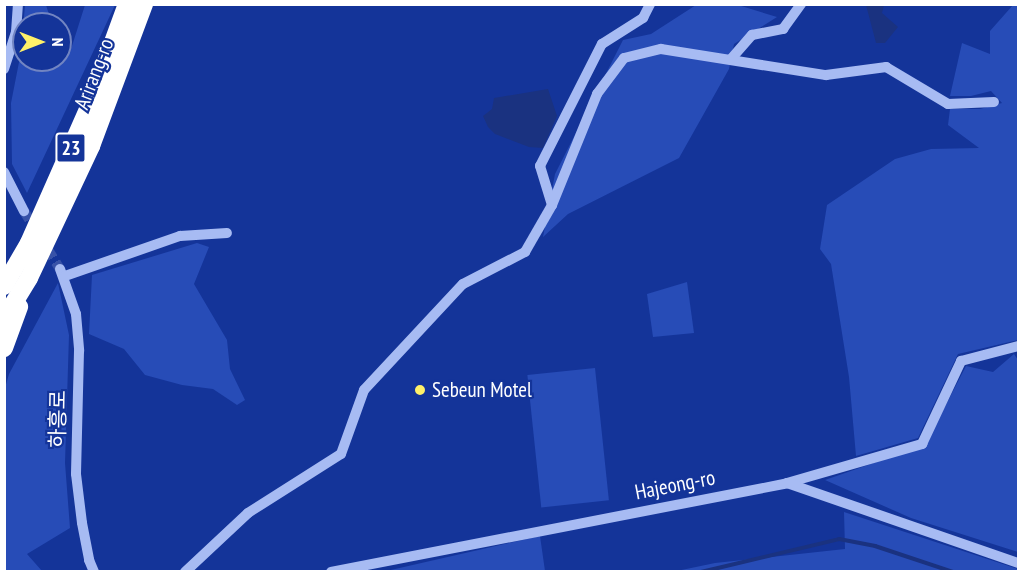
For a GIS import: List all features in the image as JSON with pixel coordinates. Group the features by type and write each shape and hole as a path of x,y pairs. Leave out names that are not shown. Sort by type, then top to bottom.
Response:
{"highway":[{"name":"Arirang-ro","path":"4,286 28,243 90,105 127,4"},
{"name":"Arirang-ro","path":"4,319 28,278 91,146 144,4"},
{"name":"23","path":"4,348 28,278"}],"street":[{"path":"4,69 16,32 18,4"},
{"path":"552,205 540,166 602,44 643,18 650,4"},
{"path":"731,58 752,35 783,29 801,4"},
{"path":"185,572 248,513 341,454 364,390 463,284 525,252 552,205 597,94 624,58 661,49 731,58 749,64 826,75 886,67 948,104 994,102"},
{"path":"5,175 24,211"},
{"name":"하흥로","path":"94,572 89,560 82,523 76,474 79,351 76,314 62,272 180,236 227,233"},
{"name":"Hajeong-ro","path":"331,572 787,483 922,444 961,361 1018,346"},
{"path":"787,483 1018,563"}],"shaded area":[{"path":"25,5 46,5 48,12 24,12"},
{"path":"85,5 115,5 27,193 12,164 11,103 17,72 72,72 72,46"},
{"path":"696,5 738,5 777,17 734,44 729,69 679,158 568,214 543,237 555,174 623,40 651,34"},
{"path":"866,5 884,5 882,13 898,27 885,43 876,43"},
{"path":"1013,5 1018,5 1018,340 958,354 918,438 856,456 849,377 831,264 820,249 827,205 895,159 931,149 979,148 948,125 950,109 980,109 1002,103 991,91 971,96 950,96 962,43 990,54 990,31"},
{"path":"548,89 557,116 543,148 529,147 495,134 488,127 483,116 492,109 494,98"},
{"path":"197,243 209,247 194,284 227,340 230,369 245,400 237,405 213,389 182,385 145,375 124,349 89,334 92,275"},
{"path":"687,282 694,333 653,337 647,294"},
{"path":"58,283 69,335 65,463 70,528 27,554 42,571 5,571 5,388 9,374"},
{"path":"1014,354 1018,360 1018,552 911,518 825,480 925,445 966,366 993,372"},
{"path":"595,368 609,500 541,507 527,375"},
{"path":"844,512 1018,569 1018,572 672,572 715,563 845,549"},
{"path":"540,536 545,571 382,572"}],"waterway":[{"path":"701,572 839,539 875,546 953,572"}],"tunnel":[{"path":"24,211 60,269"}],"place":[{"name":"Sebeun Motel","path":"420,390"}]}
